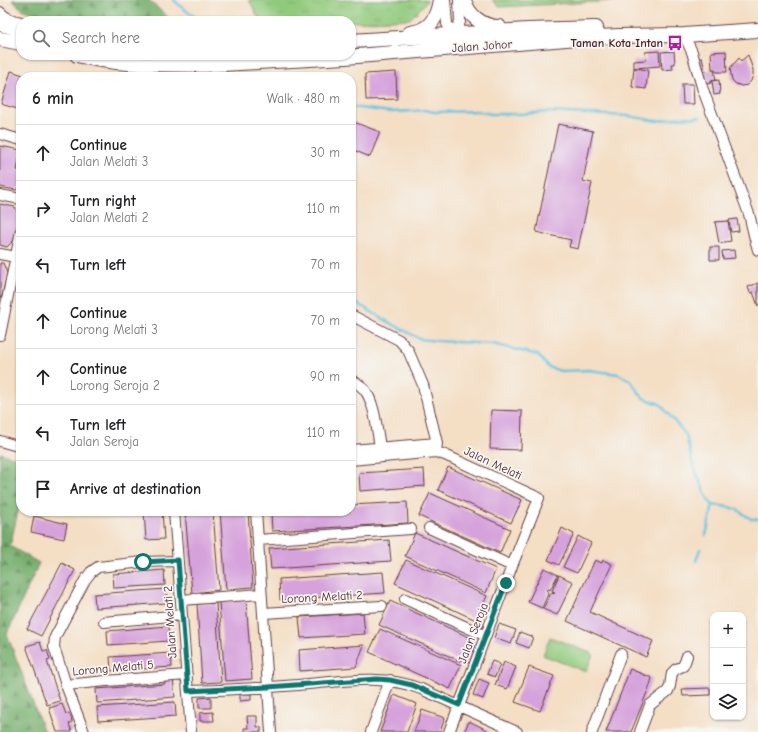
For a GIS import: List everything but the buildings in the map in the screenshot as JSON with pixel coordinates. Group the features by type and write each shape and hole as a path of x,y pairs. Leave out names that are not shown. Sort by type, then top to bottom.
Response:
{"highway":[{"path":"385,39 400,34 420,31 427,27 437,15 440,0"},
{"path":"464,0 472,15 484,24 496,27 509,26 527,30"},
{"name":"Jalan Johor","path":"356,41 527,30 684,26 758,22"},
{"path":"0,24 16,28"},
{"name":"Jalan Johor","path":"356,56 584,38 684,35 758,30"},
{"path":"426,50 449,41 454,34 462,40 484,46"},
{"path":"0,39 16,43"},
{"name":"Jalan Johor","path":"95,60 141,64 206,65 288,60"}],"street":[{"path":"445,0 447,24 454,34 460,22 459,0"},
{"path":"0,12 8,19 16,21"},
{"path":"684,35 692,52 702,87 749,214 758,250"},
{"path":"0,134 16,139"},
{"path":"0,195 16,198"},
{"path":"0,254 16,258 2,313 0,336"},
{"path":"356,318 399,340 408,350 423,385 436,448 380,447 356,449"},
{"path":"356,383 365,390 372,404 380,447"},
{"path":"0,441 16,446"},
{"name":"Jalan Melati","path":"356,459 436,448 446,455 539,498"},
{"name":"Jalan Seroja","path":"449,732 539,498"},
{"name":"Jalan Melati 2","path":"174,516 191,732"},
{"path":"256,516 271,732"},
{"path":"429,528 512,566"},
{"path":"258,540 411,529"},
{"path":"84,732 66,685 54,647 55,637 85,580 91,572 98,567 178,560"},
{"path":"181,600 262,594"},
{"path":"406,598 486,636"},
{"name":"Lorong Melati 2","path":"263,613 382,606"},
{"path":"104,622 182,615"},
{"path":"592,732 621,654"},
{"path":"640,732 650,705 668,691 672,673 676,669 683,666 687,656"},
{"name":"Lorong Melati 5","path":"66,685 187,674"},
{"path":"188,691 377,679 390,680 412,685 517,732"},
{"path":"370,732 390,680"}],"green space":[{"path":"12,0 149,0 167,16 47,16 23,10"},
{"path":"249,0 427,0 426,3 410,19 356,22 356,16 257,16"},
{"path":"492,0 636,0 499,7"},
{"path":"0,453 16,458 17,516 10,546 39,563 7,634 44,732 0,732"},
{"path":"550,637 593,654 586,672 543,655"}],"waterway":[{"path":"174,0 195,16"},
{"path":"226,68 227,72"},
{"path":"356,108 391,112 425,110 434,112 477,111 491,114 549,112 628,116 657,121 675,118 700,117"},
{"path":"356,303 420,339 493,344 538,355 548,367 561,371 589,370 618,374 630,380 643,398 660,404 686,435 693,465 709,501 713,505 738,510 751,519 758,519"},
{"path":"706,535 713,505"},
{"path":"696,561 700,549"}],"place":[{"name":"Taman Kota Intan","path":"675,43"}],"route":[{"path":"143,562 178,560 188,691 377,679 390,680 412,685 459,705 506,583"}]}
